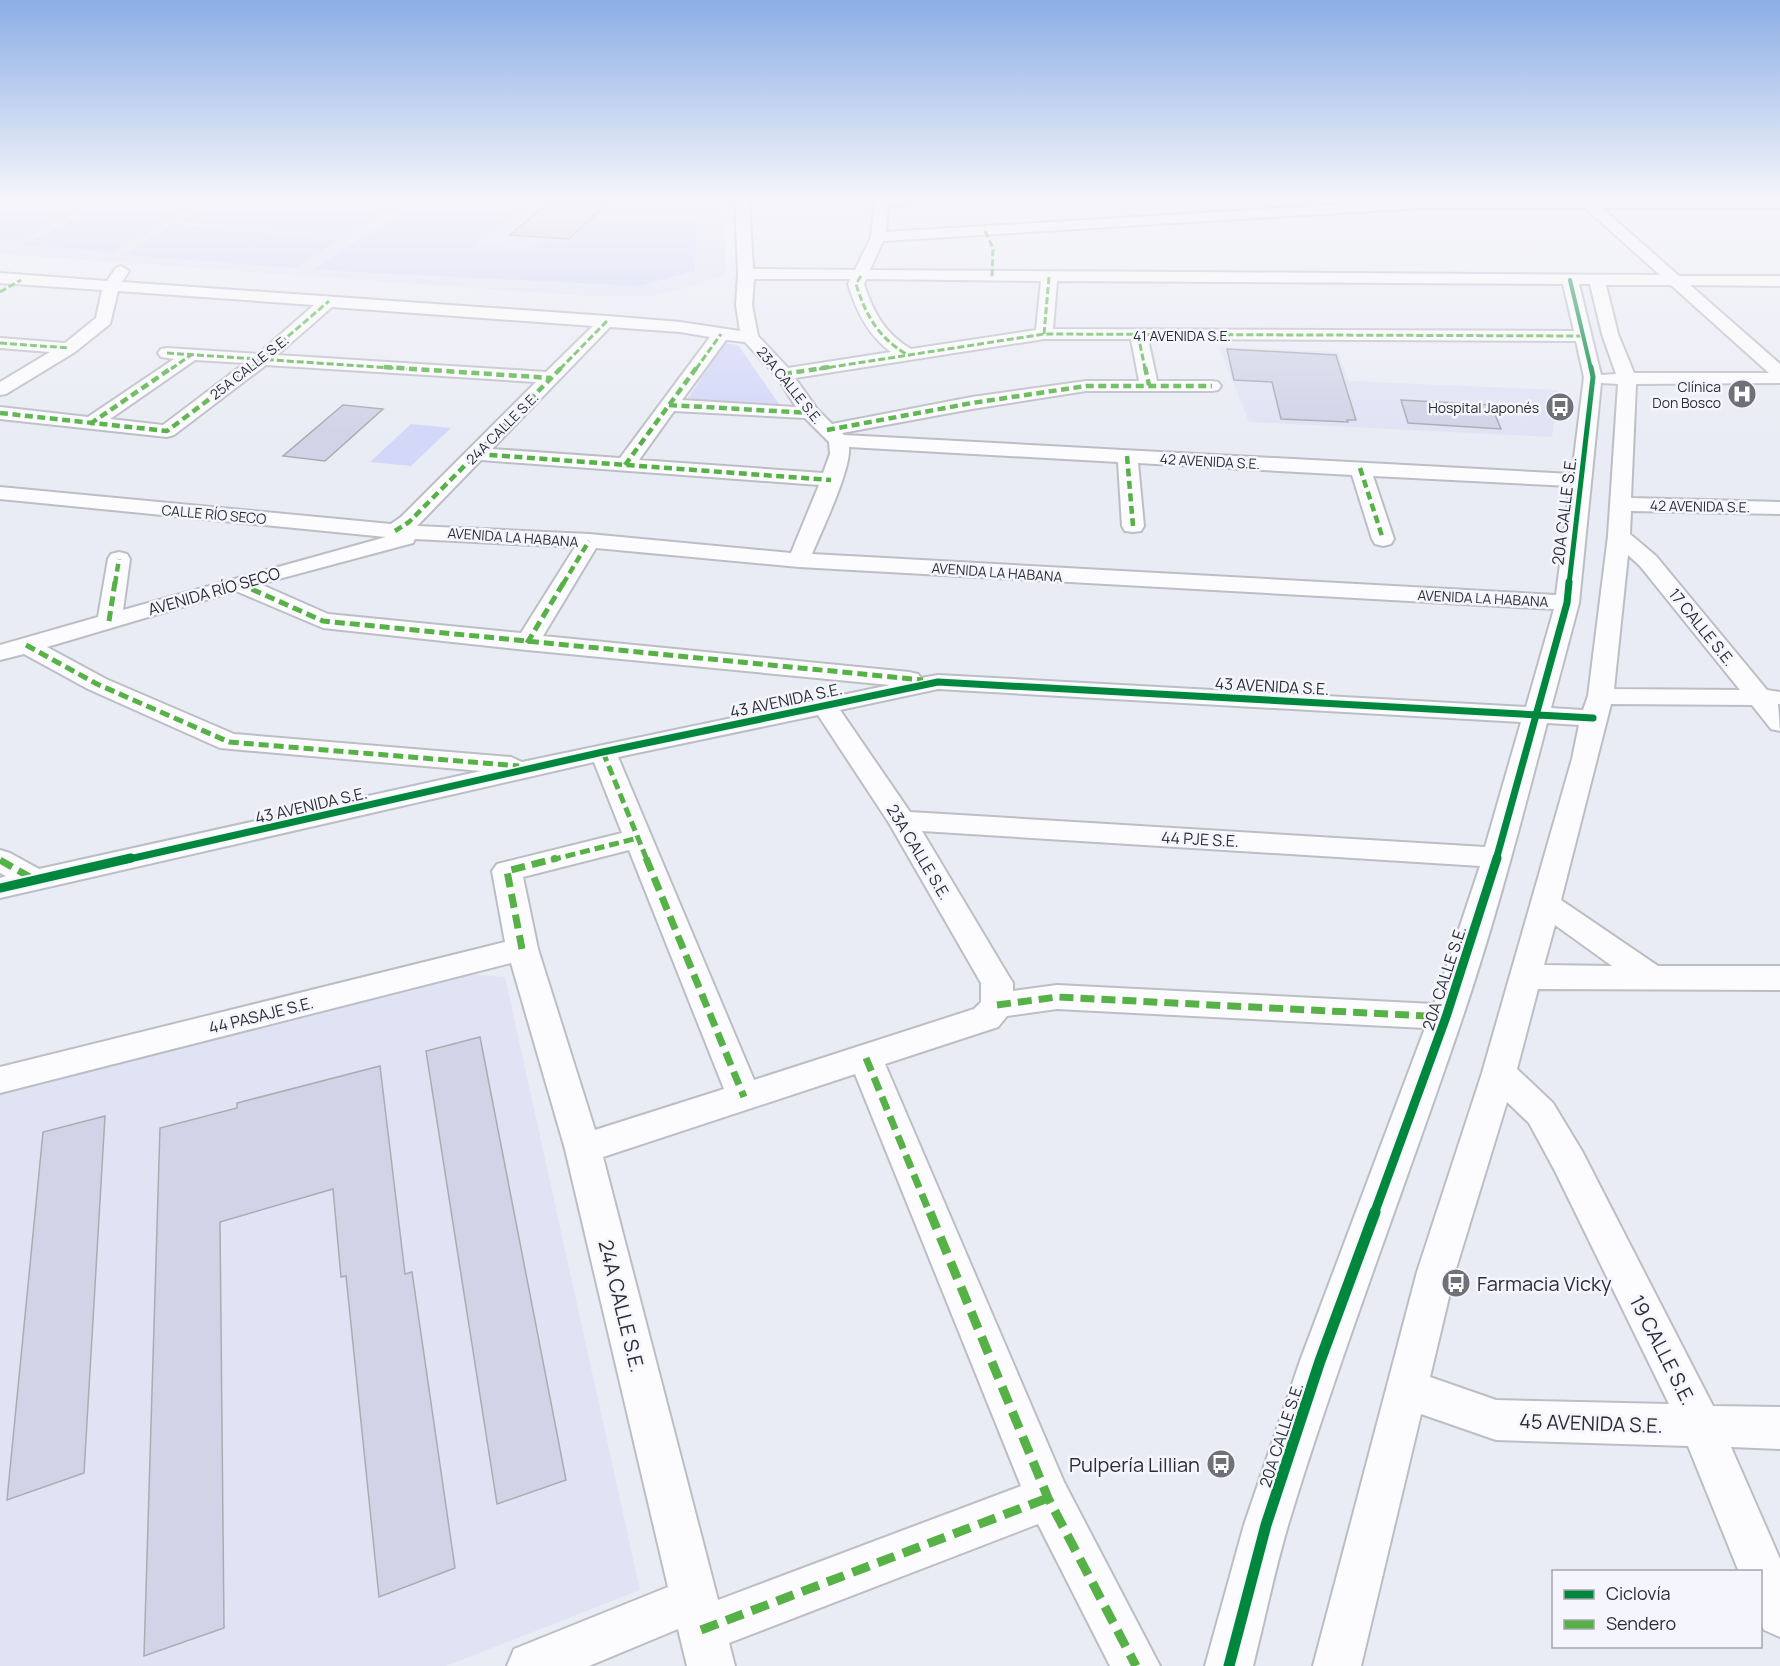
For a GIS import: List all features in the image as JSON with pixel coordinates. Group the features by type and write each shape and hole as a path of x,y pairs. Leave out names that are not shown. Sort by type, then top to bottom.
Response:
{"street":[{"path":"0,278 607,321 681,327 750,337"},
{"path":"0,390 69,348 104,320 111,287 117,278"},
{"name":"23A CALLE S.E.","path":"746,278 744,305 750,337 784,374 810,413 833,436"},
{"path":"860,278 856,284 863,310 890,345 907,354"},
{"path":"1044,334 1049,278"},
{"path":"1179,278 1780,281"},
{"path":"1671,278 1780,373"},
{"path":"0,292 21,280"},
{"name":"20A CALLE S.E.","path":"1229,1666 1266,1525 1320,1361 1446,1017 1497,857 1567,603 1593,377 1570,280"},
{"path":"1337,1666 1436,1272 1499,1073 1585,759 1597,707 1618,536 1623,368 1597,280"},
{"name":"25A CALLE S.E.","path":"90,424 167,431 261,360 329,302"},
{"path":"681,327 727,318 739,312 744,305"},
{"name":"24A CALLE S.E.","path":"395,531 409,522 607,321"},
{"path":"625,465 720,334"},
{"name":"41 AVENIDA S.E.","path":"784,374 1044,334 1584,336"},
{"path":"1138,334 1149,385"},
{"path":"0,343 69,348"},
{"path":"167,353 551,378"},
{"path":"0,413 90,424 191,355"},
{"path":"1593,377 1623,368 1688,379 1780,378"},
{"path":"799,560 840,454 833,436 972,403 1086,386 1212,386"},
{"path":"669,405 810,413"},
{"name":"42 AVENIDA S.E.","path":"833,436 1127,456 1581,481"},
{"path":"477,453 831,480"},
{"path":"1127,456 1133,526"},
{"path":"1360,468 1383,539"},
{"name":"CALLE RÍO SECO","path":"0,493 395,531 429,531"},
{"name":"42 AVENIDA S.E.","path":"1621,494 1690,506 1780,508"},
{"path":"332,558 339,541 339,525"},
{"name":"AVENIDA LA HABANA","path":"429,531 799,560 1084,578 1567,603"},
{"name":"AVENIDA RÍO SECO","path":"0,653 429,531"},
{"name":"17 CALLE S.E.","path":"1618,536 1648,561 1770,698 1780,723"},
{"path":"527,643 589,542"},
{"path":"109,621 119,559"},
{"path":"238,584 323,621 938,682"},
{"path":"26,645 97,684 229,742 540,767"},
{"name":"43 AVENIDA S.E.","path":"0,888 603,752 938,682 1538,714 1597,707 1770,698"},
{"name":"23A CALLE S.E.","path":"824,705 902,821 997,983 997,1005"},
{"path":"603,752 744,1097"},
{"name":"44 PJE S.E.","path":"902,821 1497,857"},
{"name":"24A CALLE S.E.","path":"638,838 507,871 522,949 582,1149 702,1632"},
{"path":"0,860 35,880"},
{"path":"1544,903 1651,978"},
{"name":"44 PASAJE S.E.","path":"0,1080 522,949"},
{"path":"1526,977 1780,978"},
{"path":"582,1149 986,1018 997,1005 1057,997 1446,1017"},
{"path":"866,1058 1048,1498 1136,1666"},
{"name":"19 CALLE S.E.","path":"1499,1073 1541,1113 1569,1162 1701,1426 1762,1570"},
{"name":"45 AVENIDA S.E.","path":"1407,1389 1496,1420 1780,1428"},
{"path":"531,1666 702,1632 1048,1498"},
{"name":"19 CALLE S.E.","path":"1762,1571 1780,1614"}],"shaded area":[{"path":"331,278 719,278 651,297 572,295"},
{"path":"471,278 670,278 639,286"},
{"path":"724,343 738,345 781,407 687,400"},
{"path":"1219,347 1338,352 1349,381 1558,390 1552,437 1249,422"},
{"path":"411,424 451,428 411,466 370,462"},
{"path":"470,974 505,977 640,1590 446,1666 0,1666 0,1094"}],"building":[{"path":"1227,349 1336,355 1356,420 1347,420 1348,422 1281,419 1272,382 1234,380"},
{"path":"1401,400 1491,405 1501,429 1408,423"},
{"path":"343,405 383,409 325,461 283,456"},
{"path":"480,1037 566,1480 497,1504 426,1051"},
{"path":"380,1066 405,1274 412,1272 455,1568 379,1597 346,1276 341,1277 333,1189 220,1222 224,1628 144,1656 160,1128 237,1108 237,1103"},
{"path":"105,1116 84,1473 7,1500 43,1132"}],"marked path":[{"path":"860,278 856,284 873,325 887,341 906,354"},
{"path":"1044,334 1049,278"},
{"path":"0,292 21,280"},
{"path":"0,413 167,431 261,360 329,301"},
{"path":"395,531 409,522 607,321"},
{"path":"625,465 721,334"},
{"path":"784,374 1044,334 1584,336"},
{"path":"1138,334 1149,385"},
{"path":"0,343 69,348"},
{"path":"167,353 551,378"},
{"path":"90,424 191,355"},
{"path":"827,430 972,403 1086,386 1212,386"},
{"path":"669,405 810,413"},
{"path":"477,454 831,480"},
{"path":"1127,456 1133,526"},
{"path":"1360,468 1383,539"},
{"path":"527,643 589,541"},
{"path":"109,621 119,559"},
{"path":"238,583 323,621 923,680"},
{"path":"26,645 97,684 229,742 519,766"},
{"path":"603,752 744,1097"},
{"path":"522,949 507,871 638,838"},
{"path":"0,860 35,880"},
{"path":"997,1005 1057,997 1446,1017"},
{"path":"866,1058 1048,1498 1136,1666"},
{"path":"701,1630 1048,1498"}],"cycle path":[{"path":"1229,1666 1266,1525 1286,1463 1320,1361 1446,1017 1497,857 1567,603 1593,377 1570,280"},
{"path":"0,888 603,752 938,682 1593,718"}],"place":[{"name":"Clínica Don Bosco","path":"1742,394"},
{"name":"Hospital Japonés","path":"1560,407"},
{"name":"Farmacia Vicky","path":"1456,1283"},
{"name":"Pulpería Lillian","path":"1221,1464"}]}
